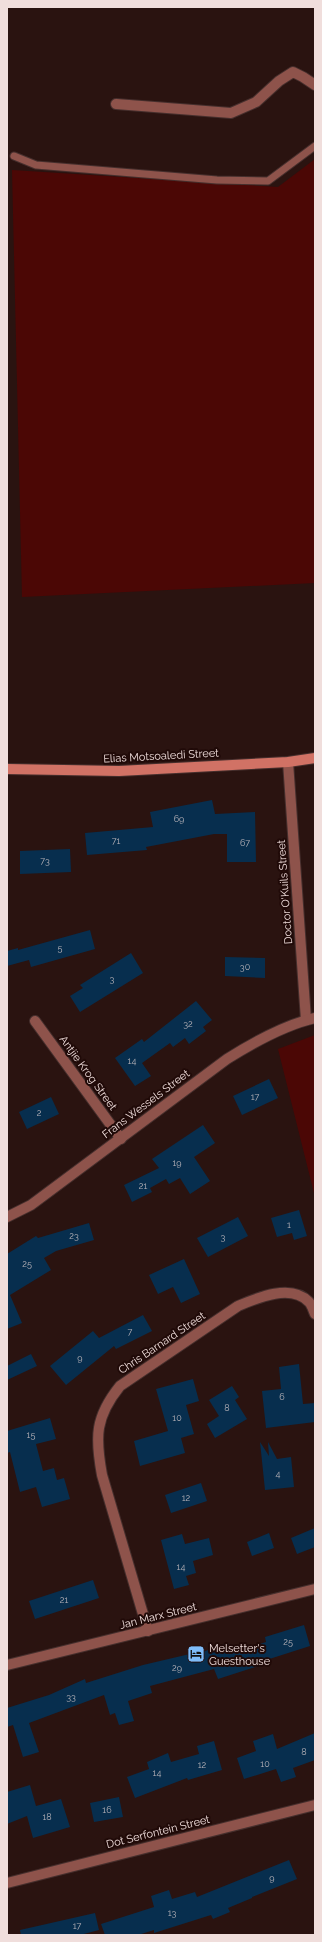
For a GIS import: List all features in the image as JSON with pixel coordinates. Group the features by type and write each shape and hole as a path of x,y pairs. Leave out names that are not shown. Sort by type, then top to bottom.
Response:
{"street":[{"path":"116,104 231,113 256,102 279,81 292,72 315,85"},
{"name":"Elias Motsoaledi Street","path":"7,769 119,771 288,762 315,758"},
{"name":"Doctor O'Kuils Street","path":"288,762 310,1019"},
{"name":"Frans Wessels Street","path":"7,1217 31,1205 227,1059 256,1042 310,1019"},
{"name":"Antjie Krog Street","path":"35,1021 121,1139"},
{"name":"Chris Barnard Street","path":"148,1631 102,1475 98,1452 98,1433 107,1402 120,1386 238,1306 251,1300 271,1294 290,1294 300,1296 310,1303 315,1314"},
{"name":"Jan Marx Street","path":"7,1665 315,1589"},
{"name":"Dot Serfontein Street","path":"7,1882 315,1805"}],"lane":[{"path":"14,156 36,165 217,180 268,181 315,146"}],"shaded area":[{"path":"315,159 315,583 22,597 12,170 278,187"},
{"path":"315,1035 315,1197 278,1049"}],"building":[{"path":"212,800 215,814 255,812 256,862 227,862 227,834 214,834 146,847 147,850 87,855 85,833 153,827 150,812"},
{"path":"70,849 71,872 20,874 20,851"},
{"path":"90,930 95,949 31,967 29,960 7,966 7,951 18,948 18,950"},
{"path":"131,953 143,973 80,1012 70,996 83,988 80,985"},
{"path":"225,957 265,958 265,978 225,976"},
{"path":"196,1001 212,1020 203,1027 206,1031 189,1044 185,1038 173,1047 170,1043 142,1063 151,1076 135,1086 115,1058 142,1039 144,1042"},
{"path":"269,1079 278,1098 242,1115 233,1096"},
{"path":"51,1097 59,1114 27,1129 19,1112"},
{"path":"203,1125 215,1143 194,1157 210,1181 190,1194 180,1178 169,1184 166,1179 150,1188 152,1192 132,1202 124,1185 159,1168 152,1159"},
{"path":"299,1210 307,1236 294,1240 292,1233 277,1237 271,1218"},
{"path":"238,1217 248,1236 208,1257 197,1238"},
{"path":"89,1223 94,1240 56,1251 44,1258 51,1270 10,1295 22,1323 7,1329 7,1254 36,1236 38,1238"},
{"path":"184,1259 200,1294 181,1303 173,1287 158,1294 149,1275"},
{"path":"143,1315 152,1331 116,1349 114,1346 66,1385 50,1366 93,1331 99,1338"},
{"path":"31,1354 37,1366 7,1380 7,1366"},
{"path":"299,1364 303,1404 315,1403 315,1422 266,1428 262,1391 281,1389 279,1367"},
{"path":"193,1379 199,1401 186,1405 194,1434 181,1438 185,1453 140,1466 134,1441 168,1431 156,1389"},
{"path":"232,1386 239,1397 235,1400 247,1419 215,1438 207,1424 219,1416 209,1400"},
{"path":"50,1418 56,1439 36,1444 43,1471 54,1468 57,1480 64,1478 70,1499 42,1507 36,1487 20,1492 10,1452 7,1453 7,1431"},
{"path":"260,1442 269,1456 268,1442 277,1459 291,1457 294,1487 265,1490"},
{"path":"201,1483 207,1501 171,1513 165,1495"},
{"path":"315,1528 315,1547 297,1554 291,1538"},
{"path":"269,1533 274,1548 252,1556 247,1542"},
{"path":"182,1534 185,1544 209,1538 213,1555 193,1561 196,1573 186,1576 189,1585 174,1589 161,1540"},
{"path":"93,1580 99,1598 35,1619 29,1601"},
{"path":"304,1625 310,1646 260,1662 261,1665 218,1679 214,1669 150,1686 152,1693 128,1701 134,1721 119,1725 115,1713 110,1715 104,1695 29,1723 39,1752 23,1757 13,1725 7,1727 7,1708 49,1695 85,1679 86,1683 143,1665 194,1653 194,1655 228,1643 232,1653 266,1642 265,1637"},
{"path":"315,1733 315,1760 293,1768 296,1777 281,1782 276,1769 244,1779 237,1758 256,1751 253,1741 273,1734 277,1749"},
{"path":"214,1741 222,1770 188,1780 187,1778 135,1798 127,1777 149,1769 147,1762 168,1753 171,1762 199,1754 197,1746"},
{"path":"30,1785 36,1806 61,1799 70,1827 33,1838 27,1816 7,1824 7,1792"},
{"path":"119,1797 123,1817 94,1822 90,1803"},
{"path":"289,1860 297,1879 228,1908 230,1912 213,1919 211,1915 154,1933 154,1930 138,1935 105,1935 101,1924 154,1907 151,1896 169,1890 172,1899 195,1892 197,1897"},
{"path":"95,1913 99,1930 80,1935 21,1935 20,1930"}],"place":[{"name":"Melsetter's Guesthouse","path":"196,1654"}]}
